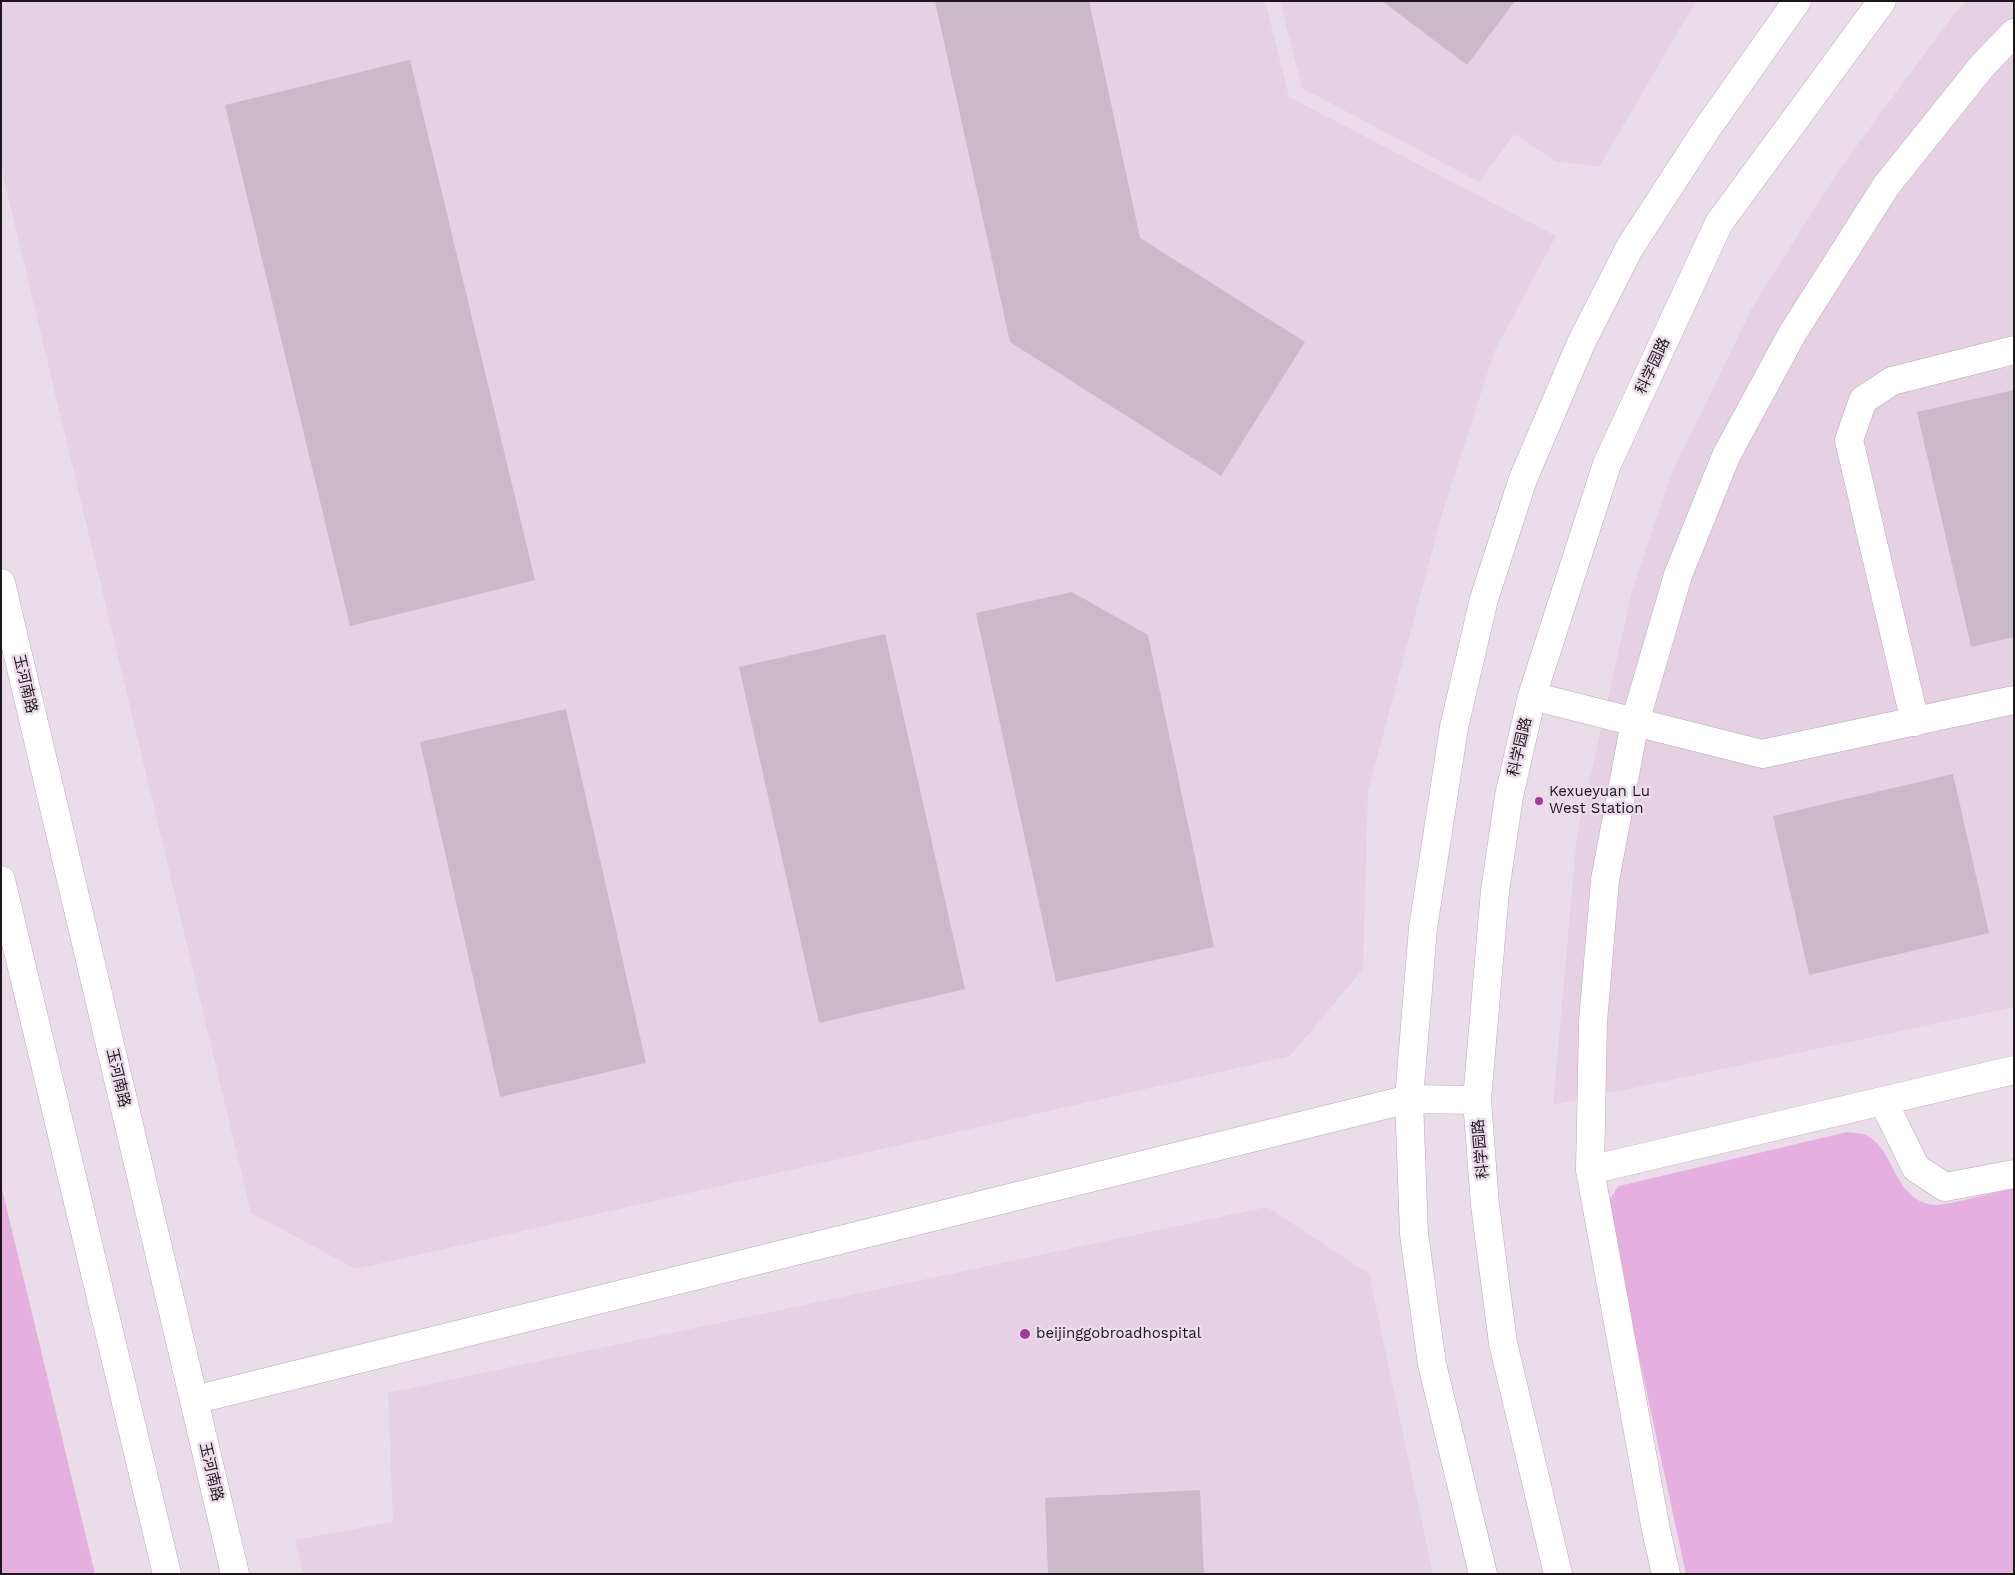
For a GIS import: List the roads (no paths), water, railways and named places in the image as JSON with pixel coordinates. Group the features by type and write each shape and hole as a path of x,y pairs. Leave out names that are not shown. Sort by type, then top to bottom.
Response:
{"street":[{"path":"1482,1574 1432,1364 1414,1234 1409,1099 1423,928 1454,727 1484,599 1523,479 1581,343 1630,247 1706,130 1797,1"},
{"name":"科学园路","path":"1558,1574 1503,1344 1485,1205 1477,1100 1495,891 1509,796 1532,696 1607,464 1719,223 1882,1"},
{"path":"1666,1574 1656,1530 1590,1170 1593,1022 1605,880 1635,722 1685,557 1726,456 1792,334 1886,186 1983,65 2014,33"},
{"path":"1915,722 1849,440 1863,400 1892,381 2014,350"},
{"name":"玉河南路","path":"1,583 235,1574"},
{"path":"1532,696 1762,754 2014,700"},
{"path":"1,880 167,1574"},
{"path":"1590,1170 2014,1070"},
{"path":"194,1400 1409,1099 1477,1100"},
{"path":"1883,1101 1916,1168 1945,1187 2014,1174"}],"place":[{"name":"Kexueyuan Lu West Station","path":"1539,801"},
{"name":"beijinggobroadhospital","path":"1025,1334"}]}
